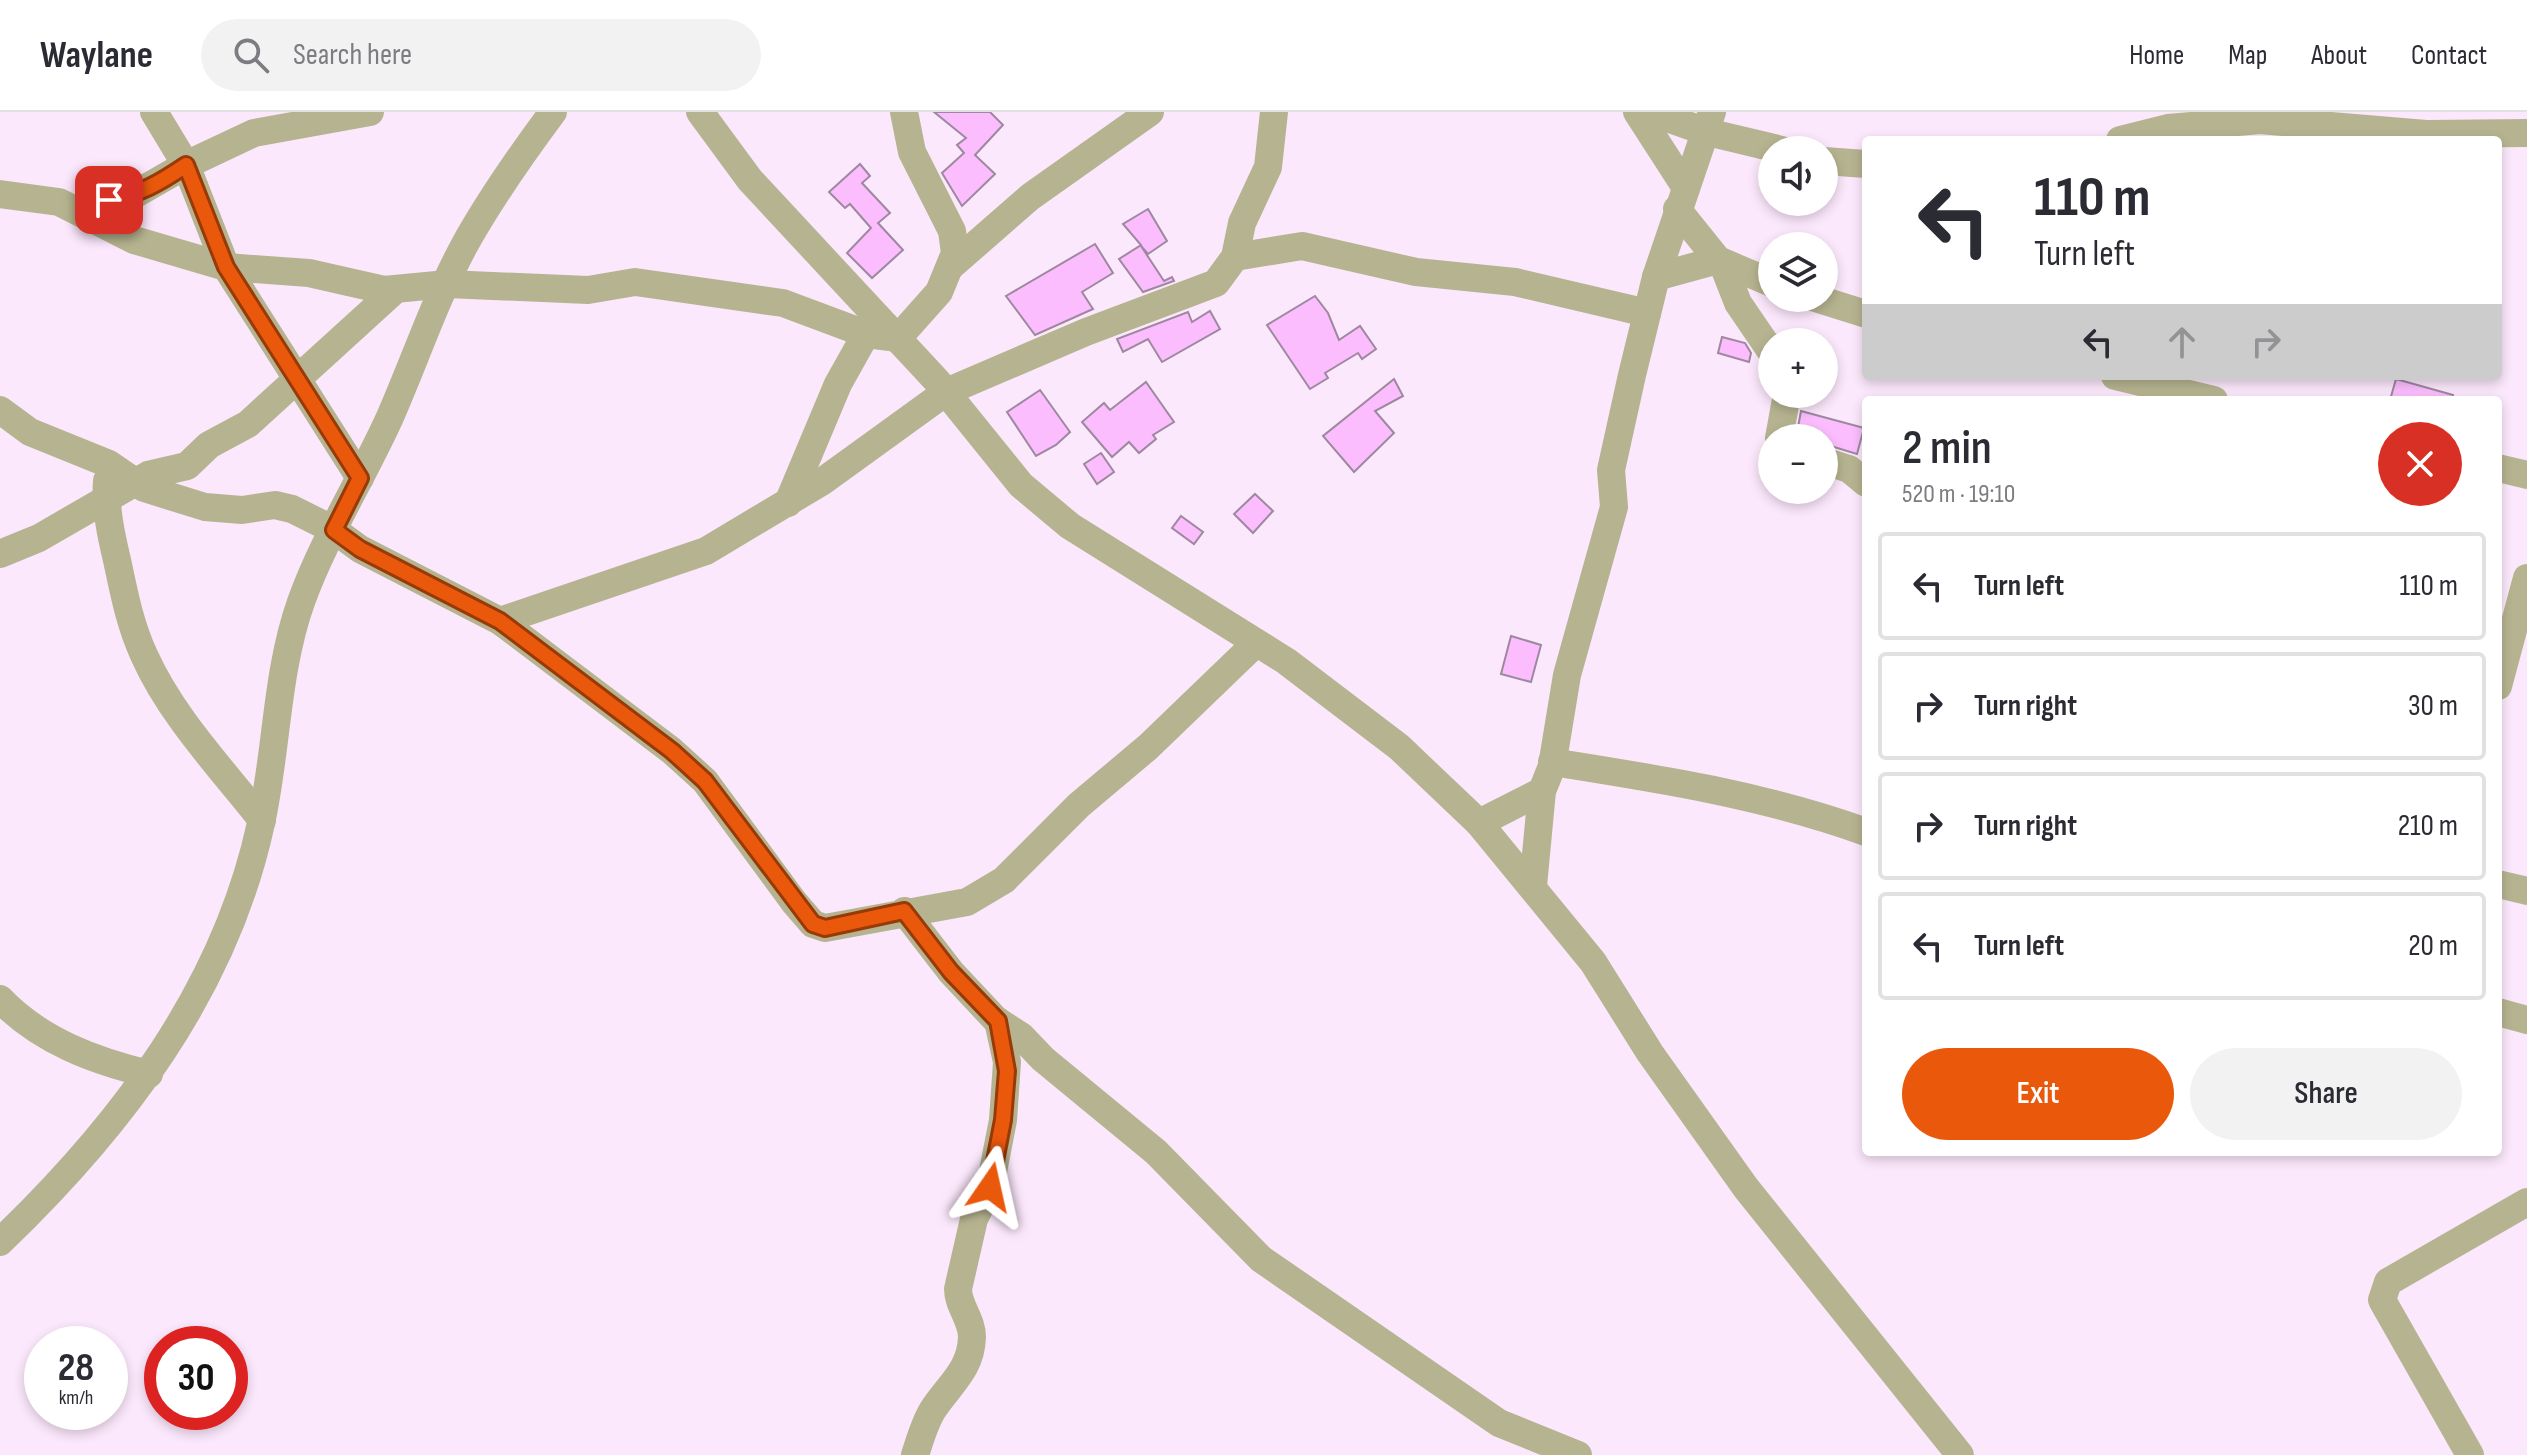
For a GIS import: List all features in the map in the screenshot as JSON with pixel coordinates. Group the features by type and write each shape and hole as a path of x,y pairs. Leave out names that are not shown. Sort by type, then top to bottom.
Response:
{"street":[{"path":"154,112 186,165 226,267 360,478"},
{"path":"74,209 132,196 186,165 254,133 370,112"},
{"path":"0,1242 95,1142 149,1074 205,981 242,891 262,820 300,604 464,247 506,177 553,112"},
{"path":"700,112 750,180 946,392 1021,485 1070,526 1286,661 1399,747 1479,823 1593,962 1650,1053 1746,1188 1960,1455"},
{"path":"898,338 939,292 955,253 952,231 912,152 904,112"},
{"path":"951,266 1113,120 1150,112"},
{"path":"500,621 706,551 788,503 946,392 1086,332 1216,283 1235,257 1242,223 1268,167 1274,112"},
{"path":"1637,112 1681,198 1720,261 1738,303 1758,332"},
{"path":"1650,112 1710,122 1758,141"},
{"path":"2136,136 2168,128 2260,120 2426,134 2527,133"},
{"path":"1533,886 1542,791 1552,762 1567,675 1614,507 1611,470 1647,313 1681,198 1710,122"},
{"path":"1838,162 1862,164"},
{"path":"0,194 33,197 74,209 134,240 226,267 309,273 364,287 395,290 447,284 588,290 645,283 783,303 866,334 898,338"},
{"path":"1235,257 1302,246 1416,272 1515,282 1647,313"},
{"path":"1656,277 1720,261 1758,277"},
{"path":"0,554 39,538 148,475 187,466 209,445 248,424 395,290"},
{"path":"1838,305 1862,313"},
{"path":"788,503 838,384 866,334"},
{"path":"2132,380 2198,396"},
{"path":"0,410 30,432 109,464 134,482 205,507 242,510 275,505 292,509 334,530 360,549 500,621 672,751 705,781 813,924 825,928 904,911 967,902 1004,880 1079,805 1148,747 1256,643"},
{"path":"109,464 106,498 128,611 145,657 178,711 262,820"},
{"path":"1838,465 1849,469 1862,480"},
{"path":"2502,469 2527,475"},
{"path":"2502,671 2527,578"},
{"path":"1552,762 1709,787 1798,808 1862,831"},
{"path":"1479,823 1542,791"},
{"path":"2502,885 2527,891"},
{"path":"904,911 951,972 998,1021 1021,1036 1043,1059 1156,1152 1261,1259 1499,1423 1578,1455"},
{"path":"0,999 39,1030 92,1060 149,1074"},
{"path":"2502,1013 2527,1020"},
{"path":"915,1455 933,1409 964,1371 972,1339 971,1325 958,1299 958,1289 974,1219 990,1187 1003,1120 1007,1062 998,1021"},
{"path":"2470,1455 2382,1300 2388,1282 2527,1202"}],"building":[{"path":"934,112 990,112 1003,125 975,155 995,174 962,206 942,173 964,153 957,145 966,138"},
{"path":"860,164 870,176 862,183 890,213 878,223 903,250 872,278 847,253 871,228 850,204 845,208 829,192"},
{"path":"1148,209 1167,241 1148,254 1141,246 1164,281 1172,277 1174,281 1143,292 1119,259 1141,245 1123,224"},
{"path":"1095,244 1113,273 1082,292 1093,309 1035,335 1006,296"},
{"path":"1315,296 1328,313 1339,340 1360,326 1376,349 1362,359 1358,353 1325,373 1328,378 1310,389 1267,325"},
{"path":"1210,311 1220,329 1162,362 1148,339 1123,352 1117,339 1188,312 1192,322"},
{"path":"1722,337 1745,343 1751,353 1749,362 1718,353"},
{"path":"1394,379 1403,396 1375,411 1394,433 1354,472 1323,436"},
{"path":"2396,380 2453,395 2453,396 2391,396"},
{"path":"1146,382 1174,422 1153,435 1156,439 1139,453 1129,442 1112,457 1082,422 1104,403 1110,410"},
{"path":"1040,390 1070,432 1056,445 1036,456 1007,412"},
{"path":"1801,411 1862,427 1857,454 1838,448 1838,424 1799,424"},
{"path":"1101,453 1114,472 1097,484 1084,464"},
{"path":"1255,494 1273,511 1253,533 1234,514"},
{"path":"1181,516 1203,532 1194,544 1172,528"},
{"path":"1511,636 1541,645 1531,682 1501,674"}],"route":[{"path":"109,200 132,196 154,186 186,165 226,267 360,478 334,530 360,549 500,621 672,751 705,781 813,924 825,928 904,911 920,936 998,1021 1007,1071 1003,1120 990,1187"}]}
